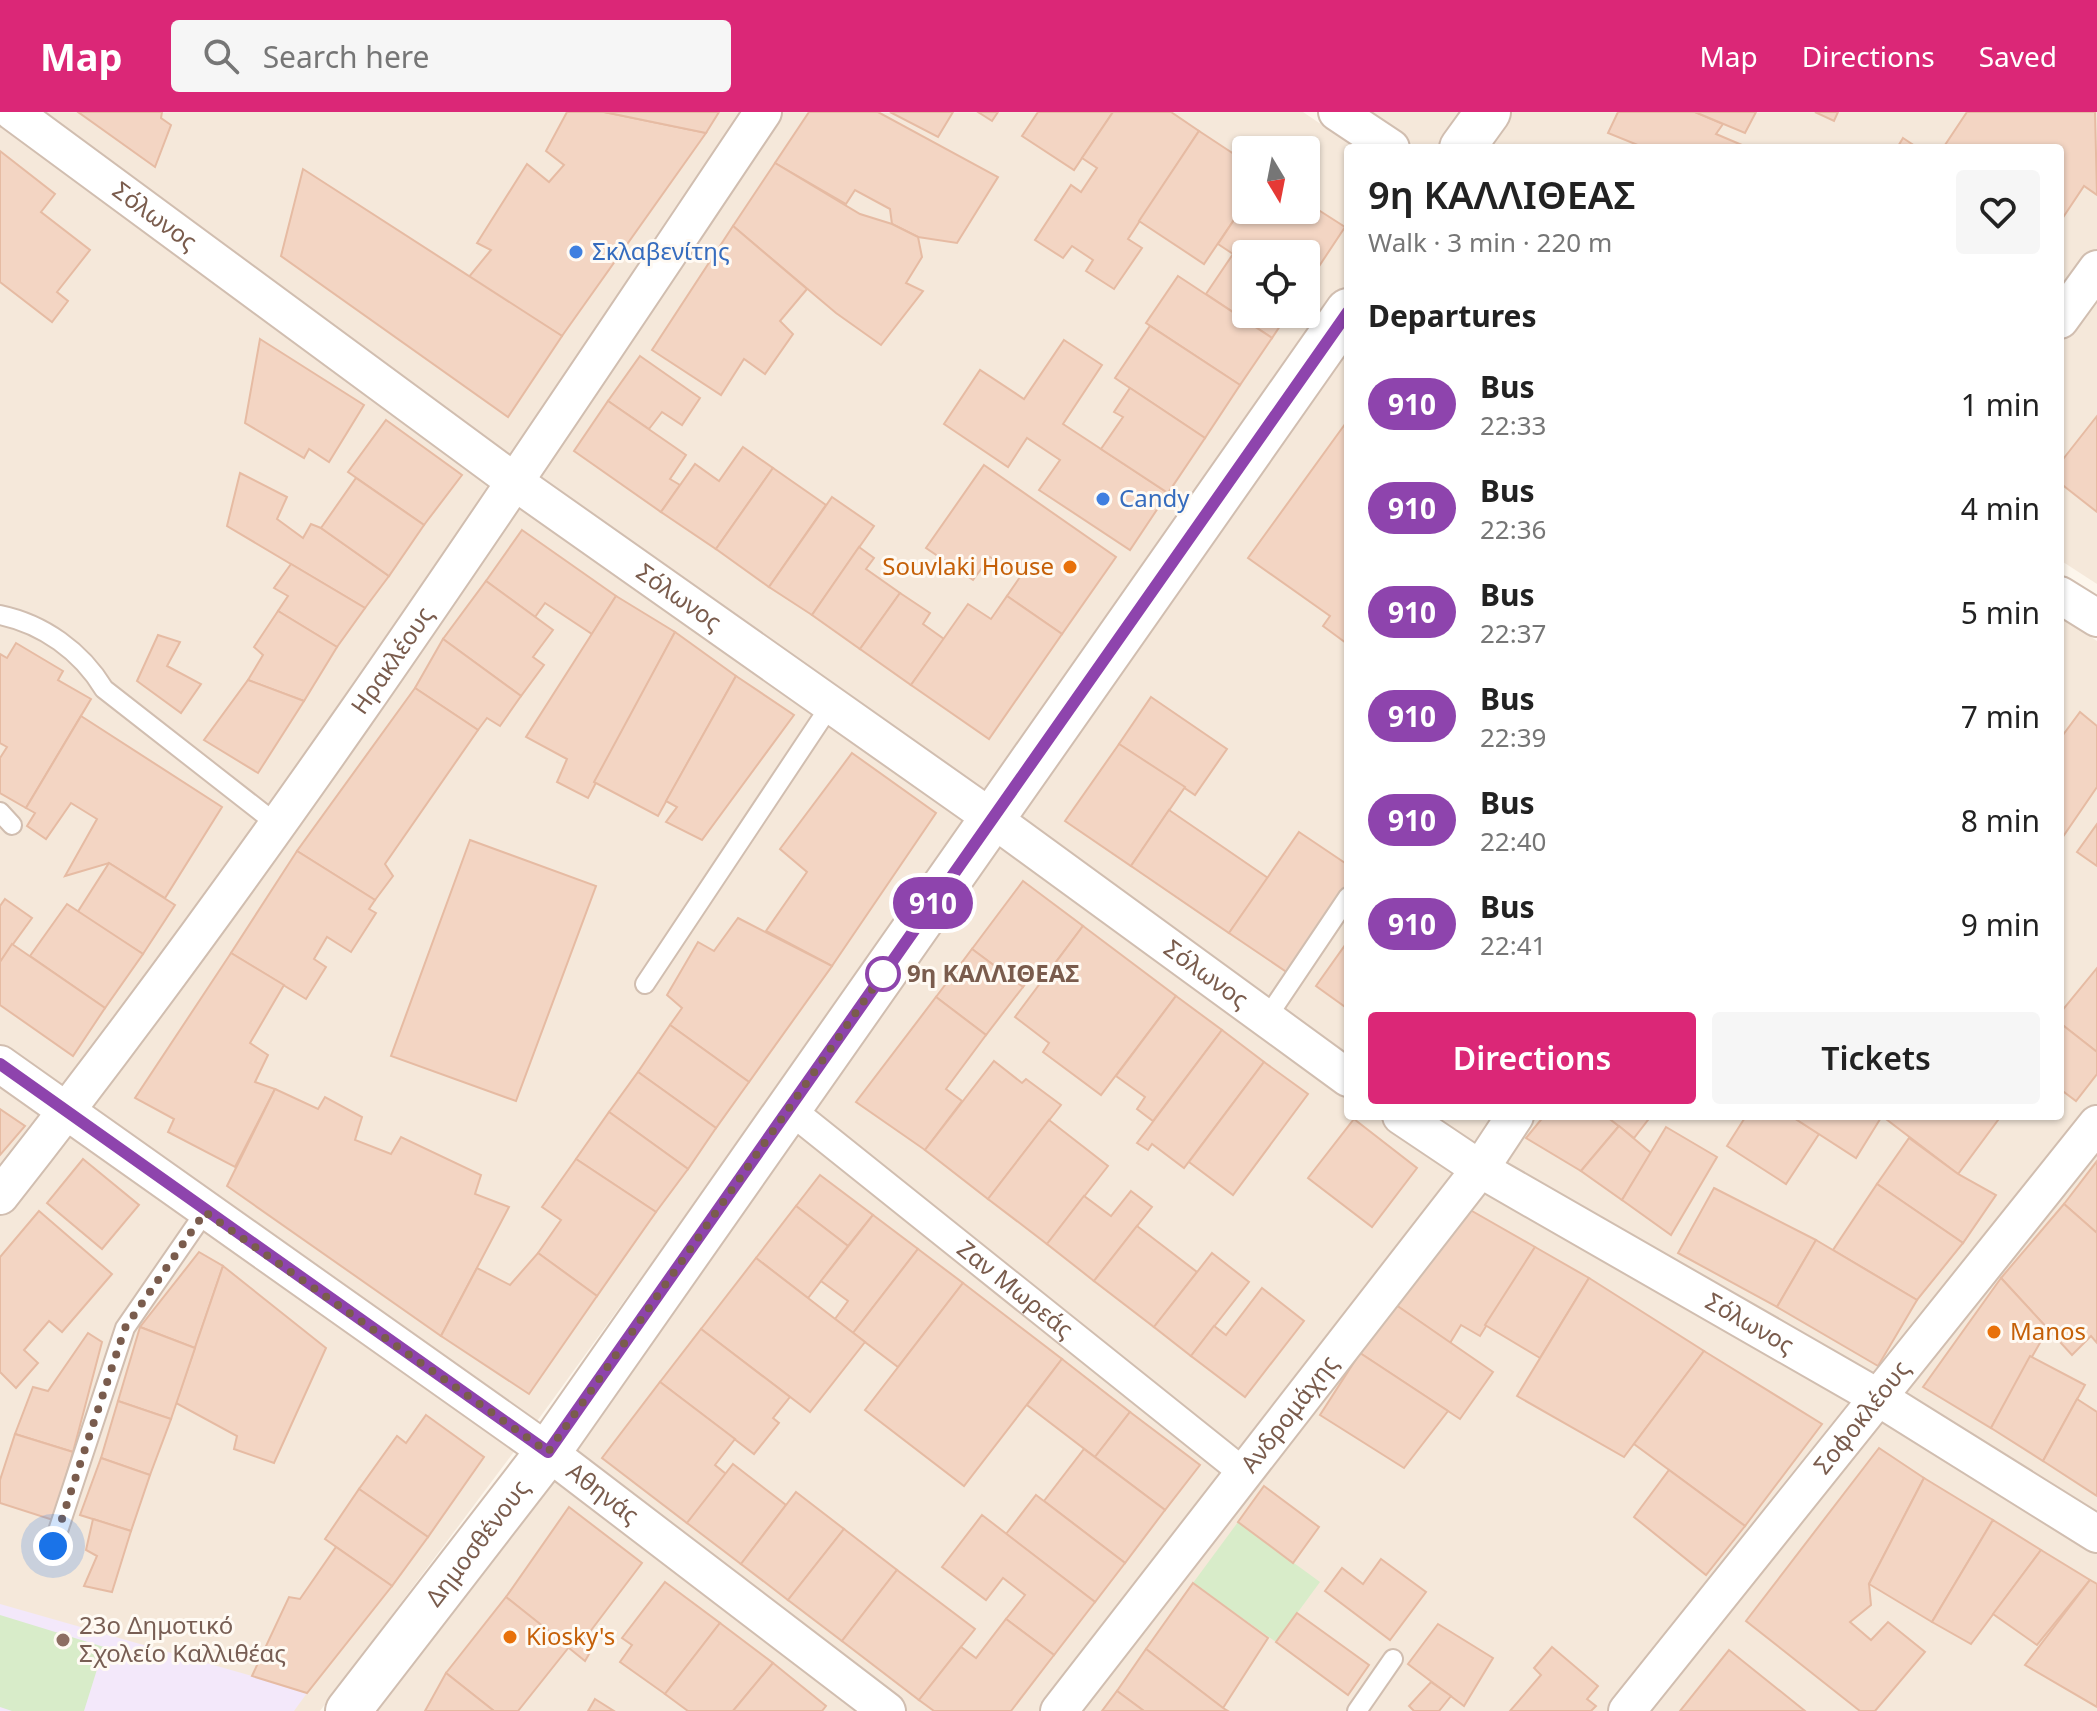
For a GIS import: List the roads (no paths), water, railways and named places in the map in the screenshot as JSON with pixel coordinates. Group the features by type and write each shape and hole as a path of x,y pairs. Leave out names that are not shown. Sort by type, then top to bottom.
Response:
{"street":[{"name":"Σόλωνος","path":"13,112 515,482 993,819 1344,1075"},
{"name":"Ηρακλέους","path":"0,1196 68,1111 278,825 515,482 763,112"},
{"path":"1337,112 1385,144"},
{"path":"1465,144 1488,112"},
{"path":"2064,314 2097,269"},
{"name":"Δημοσθένους","path":"348,1711 548,1452 1344,317"},
{"path":"2064,597 2097,618"},
{"name":"Αθηνάς","path":"0,1064 548,1452 887,1711"},
{"name":"Ζαν Μωρεάς","path":"787,1107 1243,1472"},
{"name":"Σόλωνος","path":"1407,1120 1480,1169 1879,1398 2097,1534"},
{"name":"Ανδρομάχης","path":"1059,1711 1480,1169 1512,1120"},
{"name":"Σοφοκλέους","path":"1627,1711 2097,1124"}],"lane":[{"path":"0,615 24,620 69,648 91,669 104,689 278,825"},
{"path":"645,984 830,706"},
{"path":"1266,1019 1344,903"},
{"path":"53,1546 125,1328 205,1212"},
{"path":"1357,1711 1393,1659"}],"place":[{"name":"Σκλαβενίτης","path":"576,252"},
{"name":"Candy","path":"1103,499"},
{"name":"Souvlaki House","path":"1070,567"},
{"name":"9η ΚΑΛΛΙΘΕΑΣ","path":"883,974"},
{"name":"Manos","path":"1994,1332"},
{"name":"Kiosky's","path":"510,1637"},
{"name":"23ο Δημοτικό Σχολείο Καλλιθέας","path":"63,1640"}]}
